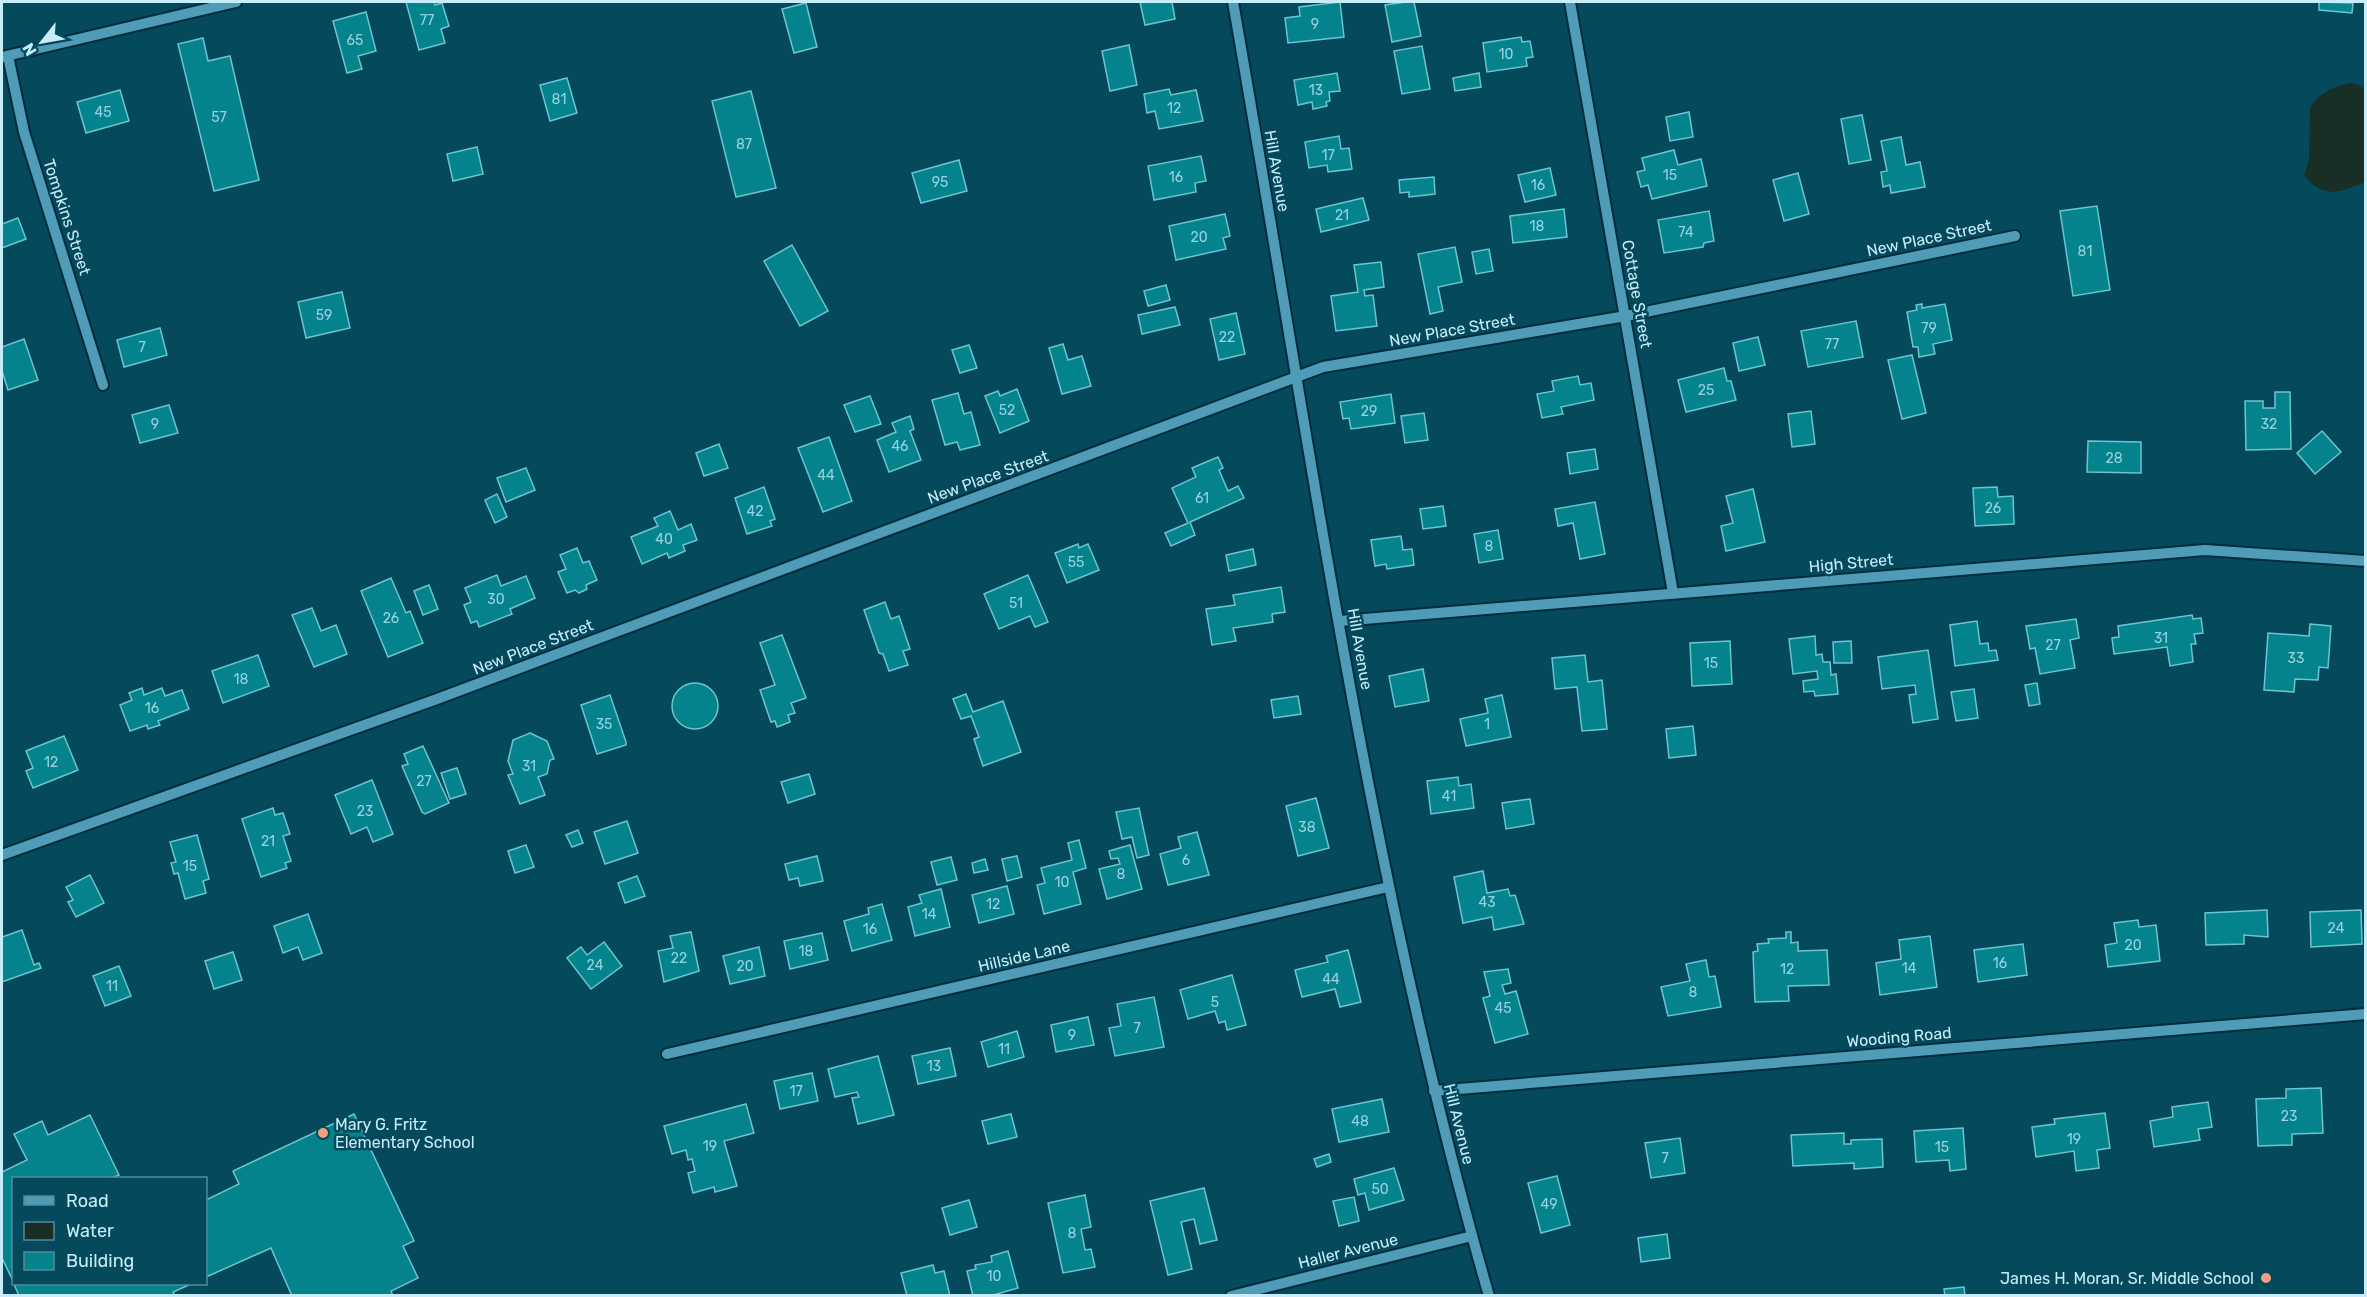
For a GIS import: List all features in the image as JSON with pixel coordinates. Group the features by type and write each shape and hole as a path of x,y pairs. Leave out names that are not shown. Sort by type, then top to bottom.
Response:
{"street":[{"path":"5,57 236,2"},
{"name":"Hill Avenue","path":"1233,2 1296,376 1388,887 1434,1091 1489,1296"},
{"name":"Cottage Street","path":"1570,2 1673,593"},
{"name":"Tompkins Street","path":"5,57 24,132 103,385"},
{"name":"New Place Street","path":"2,855 437,699 1323,367 1626,315 2015,236"},
{"name":"High Street","path":"1340,621 2205,550 2366,561"},
{"name":"Hillside Lane","path":"667,1054 1388,887"},
{"name":"Wooding Road","path":"1434,1091 2366,1014"},
{"name":"Haller Avenue","path":"1231,1296 1472,1236"}],"water":[{"path":"2354,83 2365,89 2365,182 2340,191 2325,191 2311,183 2304,175 2309,160 2310,108 2329,90"}],"building":[{"path":"406,2 434,2 435,5 442,3 449,26 441,29 445,43 419,50"},
{"path":"1140,2 1172,2 1175,19 1145,25"},
{"path":"1340,2 1344,37 1288,43 1285,18 1300,16 1299,7"},
{"path":"1414,2 1421,36 1392,42 1385,5"},
{"path":"2319,2 2353,3 2352,13 2319,10"},
{"path":"806,3 817,47 794,53 782,9"},
{"path":"366,12 376,51 358,56 362,69 347,73 333,21"},
{"path":"1521,37 1522,42 1530,41 1533,57 1526,58 1527,66 1487,72 1483,43"},
{"path":"203,38 208,61 230,56 259,180 214,191 178,44"},
{"path":"1129,45 1137,85 1110,91 1102,51"},
{"path":"1422,46 1430,89 1402,94 1394,51"},
{"path":"1337,73 1340,91 1329,92 1330,101 1326,102 1327,106 1313,109 1312,102 1298,105 1294,80"},
{"path":"1479,73 1481,87 1455,91 1453,78"},
{"path":"567,78 577,113 550,121 540,85"},
{"path":"1169,89 1171,95 1196,90 1203,121 1159,129 1155,111 1147,113 1144,94"},
{"path":"120,90 129,121 86,133 77,102"},
{"path":"751,91 776,188 736,197 712,101"},
{"path":"1689,112 1693,137 1670,141 1666,117"},
{"path":"1862,115 1871,160 1849,164 1841,119"},
{"path":"1339,136 1341,149 1349,148 1352,169 1328,172 1327,165 1309,168 1305,142"},
{"path":"1901,137 1906,165 1920,162 1925,187 1891,193 1890,185 1883,187 1881,172 1887,171 1881,141"},
{"path":"477,147 483,174 453,181 447,154"},
{"path":"1674,150 1678,165 1701,159 1707,186 1652,199 1648,185 1641,187 1637,172 1645,170 1642,158"},
{"path":"1201,156 1206,181 1195,183 1196,192 1154,200 1148,166"},
{"path":"959,160 967,191 921,203 912,173"},
{"path":"1550,168 1556,195 1525,202 1518,175"},
{"path":"1798,173 1809,214 1784,221 1773,180"},
{"path":"1434,177 1435,194 1409,197 1409,192 1400,193 1399,180"},
{"path":"1363,198 1369,220 1321,232 1316,209"},
{"path":"2097,206 2110,290 2073,296 2060,211"},
{"path":"1564,209 1567,237 1513,243 1510,216"},
{"path":"1709,211 1714,241 1704,243 1703,247 1664,253 1658,220"},
{"path":"1225,214 1230,236 1223,238 1226,249 1176,260 1169,226"},
{"path":"18,218 26,239 2,248 2,224"},
{"path":"792,245 828,311 800,326 764,261"},
{"path":"1455,247 1462,282 1438,287 1443,311 1430,314 1418,254"},
{"path":"1489,249 1493,271 1476,274 1472,252"},
{"path":"1381,262 1384,287 1364,290 1365,296 1373,295 1377,326 1336,331 1331,296 1358,292 1354,265"},
{"path":"1166,285 1170,300 1148,306 1144,291"},
{"path":"342,292 350,328 306,338 298,302"},
{"path":"1922,304 1922,308 1945,304 1952,340 1933,344 1935,354 1919,357 1918,347 1913,347 1907,312 1917,310 1916,305"},
{"path":"1175,307 1180,325 1142,334 1138,315"},
{"path":"1236,313 1245,354 1219,360 1210,319"},
{"path":"1856,321 1863,357 1808,367 1801,331"},
{"path":"160,328 167,355 124,367 117,340"},
{"path":"1758,337 1765,365 1739,371 1733,343"},
{"path":"24,339 38,380 8,390 2,371 2,347"},
{"path":"1063,344 1068,360 1082,356 1091,386 1062,394 1049,348"},
{"path":"969,345 977,368 960,373 952,350"},
{"path":"1912,355 1926,413 1902,419 1888,360"},
{"path":"1724,368 1727,381 1731,381 1736,400 1686,412 1678,380"},
{"path":"1578,376 1580,385 1591,383 1594,400 1561,407 1563,414 1542,418 1537,394 1554,391 1552,381"},
{"path":"1017,389 1029,421 1000,433 985,396 998,391 1000,396"},
{"path":"2275,392 2290,392 2291,449 2246,450 2245,401 2263,401 2263,408 2275,408"},
{"path":"958,393 964,414 971,412 980,445 960,450 957,442 945,445 932,400"},
{"path":"1391,394 1395,423 1351,429 1349,418 1343,419 1340,402"},
{"path":"870,396 881,424 855,432 844,405"},
{"path":"169,405 178,433 140,443 132,415"},
{"path":"1811,411 1815,444 1792,447 1788,414"},
{"path":"1424,413 1428,440 1405,443 1401,416"},
{"path":"910,416 914,429 910,431 921,460 889,472 877,440 896,432 892,423"},
{"path":"2322,431 2341,452 2315,474 2297,453"},
{"path":"829,437 852,501 823,512 798,448"},
{"path":"2088,441 2141,442 2141,473 2087,472"},
{"path":"719,444 728,468 704,476 696,453"},
{"path":"1595,449 1598,469 1570,474 1567,453"},
{"path":"1218,457 1223,468 1219,470 1228,491 1238,486 1244,498 1190,522 1195,535 1171,546 1165,533 1188,523 1172,488 1196,477 1192,468"},
{"path":"526,468 535,490 506,502 497,478"},
{"path":"764,487 775,519 770,521 772,526 747,534 735,498"},
{"path":"1997,487 1998,497 2013,496 2014,524 1975,526 1973,488"},
{"path":"1753,489 1765,542 1726,551 1721,526 1733,523 1726,496"},
{"path":"497,494 507,517 495,523 485,500"},
{"path":"1595,502 1605,554 1580,559 1573,523 1558,526 1555,509"},
{"path":"1443,506 1446,526 1423,529 1420,509"},
{"path":"670,511 678,530 691,524 697,540 683,545 685,551 669,558 667,553 642,564 631,537 658,526 654,518"},
{"path":"1498,530 1503,559 1479,563 1474,534"},
{"path":"1401,536 1403,550 1412,549 1414,565 1387,569 1386,564 1375,566 1371,540"},
{"path":"1078,544 1079,548 1088,544 1099,570 1067,583 1055,553"},
{"path":"577,548 583,563 589,561 597,580 586,585 587,589 579,593 575,590 567,593 558,572 566,569 560,555"},
{"path":"1253,549 1256,565 1229,571 1226,555"},
{"path":"497,575 501,586 526,576 535,598 510,609 512,614 479,627 477,621 471,623 464,605 471,602 465,588"},
{"path":"1028,575 1048,622 1035,627 1030,616 999,629 984,594"},
{"path":"391,578 406,613 410,611 423,643 388,657 361,591"},
{"path":"429,585 438,609 423,615 414,591"},
{"path":"1281,587 1285,612 1272,614 1273,622 1233,628 1236,641 1212,645 1206,609 1235,605 1233,595"},
{"path":"885,602 891,619 899,616 910,649 903,651 908,665 889,671 883,654 879,653 864,610"},
{"path":"312,608 321,631 336,625 347,654 314,667 292,615"},
{"path":"2192,615 2193,619 2201,618 2203,633 2194,634 2196,644 2191,644 2193,662 2170,666 2167,647 2114,654 2112,638 2119,637 2118,626"},
{"path":"2076,619 2079,638 2070,640 2075,668 2040,674 2035,648 2030,649 2026,626"},
{"path":"1977,621 1980,644 1988,643 1989,651 1996,650 1998,660 1955,666 1950,625"},
{"path":"2310,624 2331,626 2328,668 2319,667 2318,680 2295,679 2294,692 2264,690 2268,633 2309,636"},
{"path":"782,635 806,698 791,703 795,713 788,715 790,722 777,727 775,721 771,722 760,690 775,685 760,643"},
{"path":"1815,636 1816,655 1822,654 1823,662 1830,662 1831,675 1836,674 1838,694 1815,696 1814,691 1804,692 1803,681 1818,679 1817,671 1793,674 1789,639"},
{"path":"1730,641 1732,684 1692,686 1690,643"},
{"path":"1851,641 1852,663 1834,663 1833,642"},
{"path":"1928,650 1938,719 1913,723 1909,695 1916,694 1915,685 1882,689 1878,657"},
{"path":"258,655 269,686 223,703 212,671"},
{"path":"1585,655 1588,682 1602,680 1607,729 1582,731 1577,687 1555,689 1552,658"},
{"path":"1423,669 1429,701 1395,707 1389,676"},
{"path":"695,683 711,690 718,706 711,722 695,729 679,722 672,706 679,690"},
{"path":"2037,683 2040,704 2029,706 2025,685"},
{"path":"142,688 144,695 162,688 165,696 182,690 189,709 158,721 160,725 148,729 147,725 130,731 120,705 132,700 129,693"},
{"path":"1974,689 1978,718 1956,721 1951,692"},
{"path":"966,694 973,712 1003,701 1021,752 983,766 974,739 979,737 971,716 961,719 953,699"},
{"path":"610,695 626,745 597,754 581,705"},
{"path":"1502,695 1511,737 1466,746 1460,719 1488,713 1485,699"},
{"path":"1298,696 1301,714 1274,718 1271,700"},
{"path":"1693,726 1696,755 1669,758 1666,729"},
{"path":"530,733 547,741 554,759 550,760 547,774 538,777 545,795 520,804 508,775 513,774 508,761 513,740"},
{"path":"64,736 78,770 33,788 26,771 33,768 26,751"},
{"path":"423,746 449,803 425,814 422,812 402,766 408,764 404,754"},
{"path":"457,768 466,794 450,799 441,773"},
{"path":"809,774 815,794 788,803 781,782"},
{"path":"1458,777 1459,786 1471,784 1474,808 1431,814 1427,781"},
{"path":"372,780 393,834 373,842 367,827 351,834 335,795"},
{"path":"1316,798 1329,848 1298,856 1286,806"},
{"path":"1530,799 1534,824 1506,829 1502,803"},
{"path":"273,808 275,815 283,813 290,834 283,836 291,861 285,863 287,868 261,877 242,819"},
{"path":"1139,808 1149,855 1137,858 1132,837 1122,839 1116,812"},
{"path":"627,821 638,853 605,864 594,832"},
{"path":"578,830 583,843 572,847 566,835"},
{"path":"1197,832 1209,875 1168,885 1160,854 1181,848 1178,837"},
{"path":"197,835 209,879 203,881 206,893 185,899 178,873 174,874 171,863 176,862 170,842"},
{"path":"1079,840 1086,868 1073,872 1081,904 1044,914 1037,885 1045,883 1041,868 1072,860 1068,843"},
{"path":"526,845 534,867 515,873 508,851"},
{"path":"1130,845 1142,889 1107,899 1099,869 1120,864 1118,858 1111,859 1109,851"},
{"path":"817,856 823,881 800,886 798,878 789,880 785,864"},
{"path":"1017,856 1022,877 1007,881 1002,859"},
{"path":"951,857 957,880 937,885 931,862"},
{"path":"985,859 988,870 974,873 972,863"},
{"path":"1483,871 1487,893 1508,889 1510,896 1515,895 1524,924 1494,930 1492,917 1463,923 1454,877"},
{"path":"90,875 104,903 76,917 68,902 73,900 66,887"},
{"path":"637,876 645,896 625,903 618,883"},
{"path":"1007,886 1014,914 979,923 972,895"},
{"path":"941,889 950,927 915,936 908,907 922,903 919,895"},
{"path":"882,904 892,940 852,951 844,921 869,914 868,908"},
{"path":"2267,910 2268,937 2244,935 2244,944 2206,945 2205,913"},
{"path":"2361,910 2362,944 2311,947 2310,912"},
{"path":"308,914 322,953 303,960 298,947 283,953 274,926"},
{"path":"2138,920 2139,927 2156,925 2160,961 2108,967 2105,945 2117,943 2114,923"},
{"path":"22,930 34,965 39,963 41,968 2,982 2,937"},
{"path":"691,932 699,971 664,982 658,951 673,948 670,936"},
{"path":"1786,932 1791,932 1791,943 1798,942 1798,951 1827,950 1829,985 1788,986 1789,1001 1755,1002 1753,952 1758,951 1757,944 1769,943 1768,939 1786,938"},
{"path":"822,933 828,960 790,969 784,941"},
{"path":"1930,936 1937,987 1880,995 1876,963 1901,959 1899,940"},
{"path":"604,942 622,966 591,989 567,958 581,947 587,955"},
{"path":"2023,944 2027,975 1978,982 1974,950"},
{"path":"759,947 765,976 730,984 723,956"},
{"path":"1348,950 1361,1002 1340,1007 1335,989 1302,997 1295,970 1328,962 1326,956"},
{"path":"233,952 242,980 214,989 205,961"},
{"path":"1706,960 1709,977 1715,976 1721,1007 1668,1016 1661,987 1690,981 1686,964"},
{"path":"119,966 131,996 105,1006 93,976"},
{"path":"1508,969 1511,983 1502,985 1505,994 1516,991 1528,1034 1495,1043 1483,998 1490,996 1484,972"},
{"path":"1232,975 1246,1025 1227,1030 1225,1021 1219,1023 1215,1011 1188,1019 1180,990"},
{"path":"1154,997 1164,1047 1115,1056 1109,1028 1121,1026 1117,1004"},
{"path":"1088,1017 1094,1045 1056,1052 1051,1025"},
{"path":"1017,1031 1024,1057 988,1067 981,1042"},
{"path":"950,1048 956,1076 918,1084 912,1056"},
{"path":"878,1056 894,1115 858,1124 852,1098 859,1097 857,1092 835,1097 828,1069"},
{"path":"812,1073 818,1101 780,1109 774,1081"},
{"path":"2321,1088 2323,1133 2292,1134 2292,1145 2258,1146 2256,1099 2286,1098 2286,1089"},
{"path":"1382,1099 1389,1132 1339,1142 1332,1109"},
{"path":"2208,1102 2212,1127 2198,1129 2200,1140 2154,1147 2150,1121 2173,1117 2172,1107"},
{"path":"746,1104 754,1133 724,1141 737,1186 715,1192 714,1187 693,1193 688,1173 695,1171 692,1159 688,1160 686,1150 672,1154 664,1126"},
{"path":"2105,1113 2110,1148 2097,1150 2099,1168 2076,1171 2074,1151 2036,1157 2032,1127 2055,1124 2054,1119"},
{"path":"354,1114 414,1241 403,1246 418,1278 391,1291 393,1296 292,1296 271,1248 207,1277 207,1200 239,1184 233,1171"},
{"path":"1011,1114 1017,1137 988,1144 982,1121"},
{"path":"90,1115 119,1175 114,1177 12,1177 12,1279 2,1258 2,1172 27,1160 14,1134 42,1121 48,1135"},
{"path":"1963,1128 1966,1169 1950,1171 1949,1160 1916,1162 1914,1131"},
{"path":"1844,1133 1844,1144 1851,1144 1851,1140 1882,1139 1883,1167 1854,1169 1854,1163 1793,1166 1791,1135"},
{"path":"1680,1138 1685,1173 1651,1178 1645,1143"},
{"path":"1329,1154 1331,1162 1317,1167 1314,1159"},
{"path":"1394,1168 1404,1200 1369,1210 1365,1193 1358,1195 1354,1179"},
{"path":"1557,1176 1570,1225 1541,1233 1528,1183"},
{"path":"1204,1188 1217,1240 1200,1244 1194,1219 1181,1222 1192,1269 1168,1275 1150,1201"},
{"path":"1085,1195 1091,1227 1081,1229 1085,1250 1091,1249 1095,1267 1063,1273 1048,1203"},
{"path":"1354,1197 1359,1221 1339,1226 1333,1201"},
{"path":"969,1200 977,1227 950,1235 942,1208"},
{"path":"1667,1234 1670,1258 1641,1262 1638,1238"},
{"path":"1008,1251 1018,1288 990,1296 973,1296 967,1271 976,1269 975,1265 992,1262 991,1256"},
{"path":"933,1265 935,1273 944,1271 950,1296 907,1296 901,1273"},
{"path":"14,1285 189,1285 173,1292 175,1296 19,1296"},
{"path":"1964,1287 1965,1296 1945,1296 1944,1289"}],"place":[{"name":"Mary G. Fritz Elementary School","path":"323,1133"},
{"name":"James H. Moran, Sr. Middle School","path":"2266,1278"}]}
